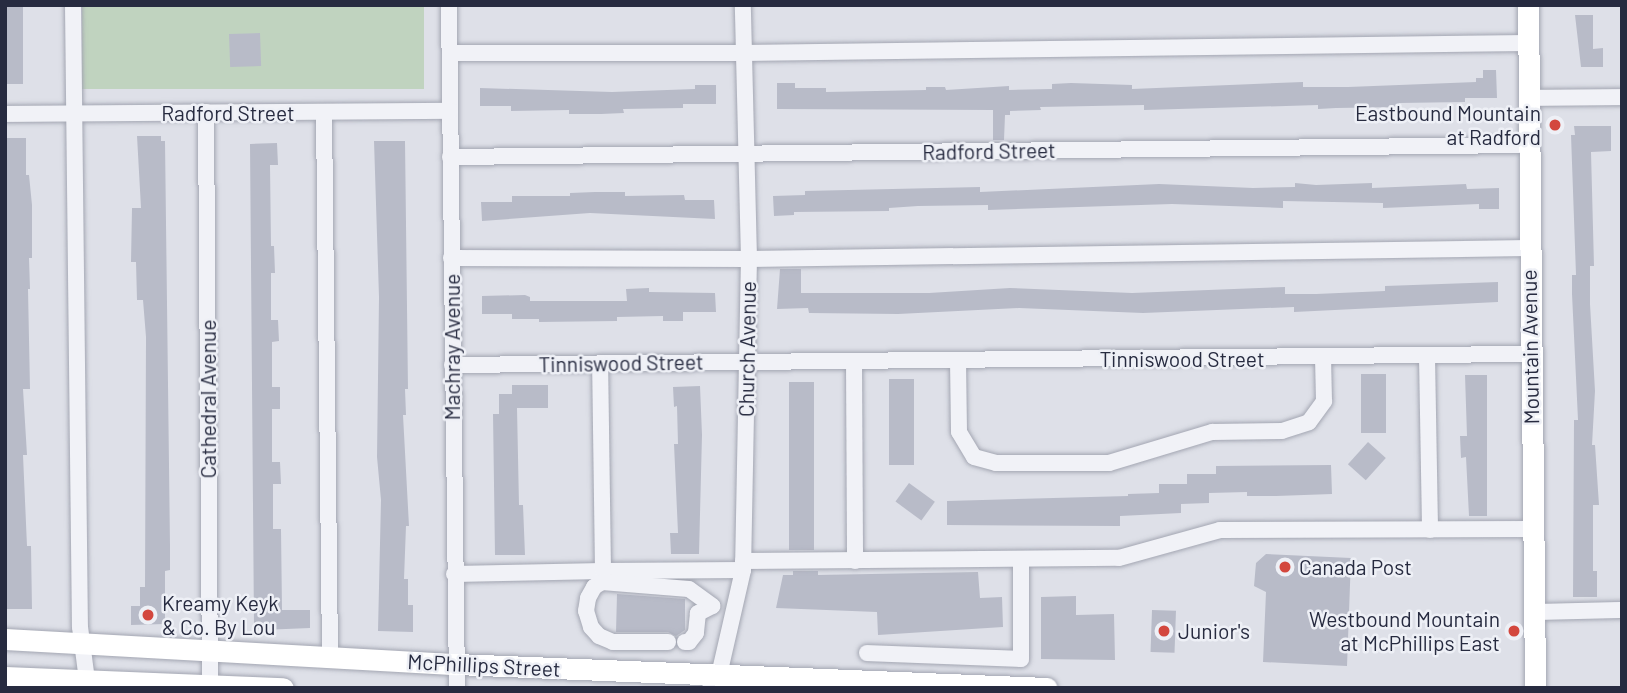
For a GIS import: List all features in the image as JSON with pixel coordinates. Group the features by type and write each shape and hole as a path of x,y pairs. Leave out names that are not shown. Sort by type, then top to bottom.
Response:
{"main road":[{"name":"Mountain Avenue","path":"1528,5 1535,688"},
{"name":"McPhillips Street","path":"5,639 210,648 715,681 1047,688"},
{"path":"5,677 88,685 283,688"}],"street":[{"path":"74,5 82,642 88,685"},
{"name":"Machray Avenue","path":"449,5 457,688"},
{"name":"Church Avenue","path":"715,681 743,565 749,260 742,53 743,5"},
{"path":"450,53 742,53 1528,43"},
{"path":"1528,98 1622,97"},
{"name":"Radford Street","path":"5,114 450,111"},
{"name":"Cathedral Avenue","path":"206,112 210,685"},
{"path":"324,112 330,657"},
{"name":"Radford Street","path":"450,157 1528,145"},
{"path":"451,258 749,260 1529,248"},
{"name":"Tinniswood Street","path":"452,365 1530,354"},
{"path":"1427,356 1430,530"},
{"path":"958,360 959,432 974,457 996,463 1109,463 1212,432 1282,431 1309,422 1324,401 1322,358"},
{"path":"854,361 855,561"},
{"path":"600,363 603,571"},
{"path":"454,574 855,561 1119,558 1220,530 1533,529"},
{"path":"867,653 1021,659 1021,559"},
{"path":"602,582 689,589 712,606 698,613 696,633 689,642 677,642 613,642 599,636 591,627 586,611 588,598 594,587 602,582"},
{"path":"1534,612 1622,610"},
{"path":"971,657 988,685"}],"green space":[{"path":"82,5 424,5 424,89 82,89"}],"building":[{"path":"5,5 23,5 23,84 5,84"},
{"path":"1575,15 1593,15 1593,49 1603,48 1603,67 1581,67"},
{"path":"260,33 261,66 230,67 229,34"},
{"path":"1483,70 1496,70 1497,98 1465,98 1465,102 1399,103 1399,107 1318,109 1318,105 1144,110 1144,105 1040,107 1041,110 1010,111 1010,115 1005,115 1004,140 993,140 993,110 777,109 777,83 795,83 795,88 826,88 826,92 926,90 926,87 945,87 946,90 1009,86 1009,90 1052,89 1052,84 1071,83 1132,85 1132,89 1303,82 1303,87 1348,87 1476,82 1476,78 1483,78"},
{"path":"695,85 716,85 716,104 683,104 683,108 623,109 624,113 601,114 569,114 569,110 511,111 511,106 480,106 480,88 612,92 695,89"},
{"path":"1574,126 1611,126 1611,151 1591,152 1594,266 1590,266 1590,304 1595,391 1592,445 1595,445 1599,505 1593,505 1593,571 1597,571 1597,597 1573,597 1574,420 1578,420 1572,294 1572,275 1576,275 1571,135 1575,135"},
{"path":"137,136 161,136 161,141 165,141 170,570 165,571 165,624 131,625 131,606 140,606 140,587 145,587 146,337 143,300 137,300 136,262 131,262 132,208 141,208"},
{"path":"5,138 26,138 26,175 29,175 32,205 32,258 29,258 28,289 30,389 23,389 27,455 23,455 27,546 31,546 32,609 5,609"},
{"path":"374,141 405,141 408,389 405,389 406,415 403,415 409,526 406,526 404,579 408,579 408,605 413,605 413,632 378,631 381,500 377,457 379,297"},
{"path":"277,143 278,165 270,165 271,246 274,246 275,273 271,273 271,320 278,320 279,341 272,342 272,387 280,387 280,409 272,409 272,462 280,462 281,484 273,484 273,529 281,529 282,610 310,610 310,628 262,630 254,627 250,144"},
{"path":"1295,183 1372,183 1372,188 1466,184 1467,189 1499,188 1499,209 1479,209 1479,204 1383,208 1383,203 1283,201 1283,208 1172,204 988,210 988,205 918,206 889,208 889,211 794,212 794,215 774,216 773,196 805,195 805,191 980,187 980,192 1159,184 1253,188 1295,187"},
{"path":"625,192 625,196 684,195 685,200 714,200 715,219 590,213 482,221 481,202 512,202 512,196 570,196 570,193"},
{"path":"780,269 801,269 801,293 929,293 1010,288 1132,293 1285,287 1285,294 1316,294 1385,291 1385,286 1498,282 1498,302 1294,312 1294,307 1143,313 1019,308 898,314 809,313 808,308 777,309"},
{"path":"649,288 649,292 715,293 716,312 683,312 683,321 663,321 663,316 617,317 617,321 539,322 539,319 512,319 512,314 482,314 482,296 525,295 530,297 530,301 627,301 626,289"},
{"path":"1361,374 1386,374 1386,433 1361,433"},
{"path":"1465,375 1487,375 1487,516 1469,516 1466,457 1461,458 1460,436 1467,436"},
{"path":"889,379 914,379 914,465 889,465"},
{"path":"789,382 814,382 814,550 789,550"},
{"path":"512,385 548,385 548,408 517,408 519,505 523,505 525,555 495,555 493,414 499,414 499,394 512,394"},
{"path":"700,386 702,435 699,554 671,554 670,533 678,533 674,444 678,444 677,406 674,407 673,387"},
{"path":"1368,442 1386,458 1366,480 1348,464"},
{"path":"1331,465 1332,494 1247,496 1247,492 1209,493 1209,503 1181,504 1181,513 1120,516 1120,526 947,525 947,501 1128,496 1159,493 1159,484 1187,484 1187,474 1216,474 1216,466"},
{"path":"909,483 935,502 921,520 895,502"},
{"path":"1266,554 1351,558 1347,666 1263,662 1266,592 1254,586 1256,563"},
{"path":"793,571 818,571 818,575 978,572 980,598 1002,597 1003,627 878,635 877,612 776,608 783,575 793,575"},
{"path":"617,594 685,599 685,630 676,636 668,632 616,632"},
{"path":"1076,596 1076,615 1114,614 1115,660 1041,659 1041,597"},
{"name":"Junior's","path":"1152,610 1176,611 1175,653 1151,652"}],"place":[{"name":"Eastbound Mountain at Radford","path":"1555,125"},
{"name":"Canada Post","path":"1285,567"},
{"name":"Kreamy Keyk & Co. By Lou","path":"148,615"},
{"name":"Junior's","path":"1164,631"},
{"name":"Westbound Mountain at McPhillips East","path":"1514,631"}]}
